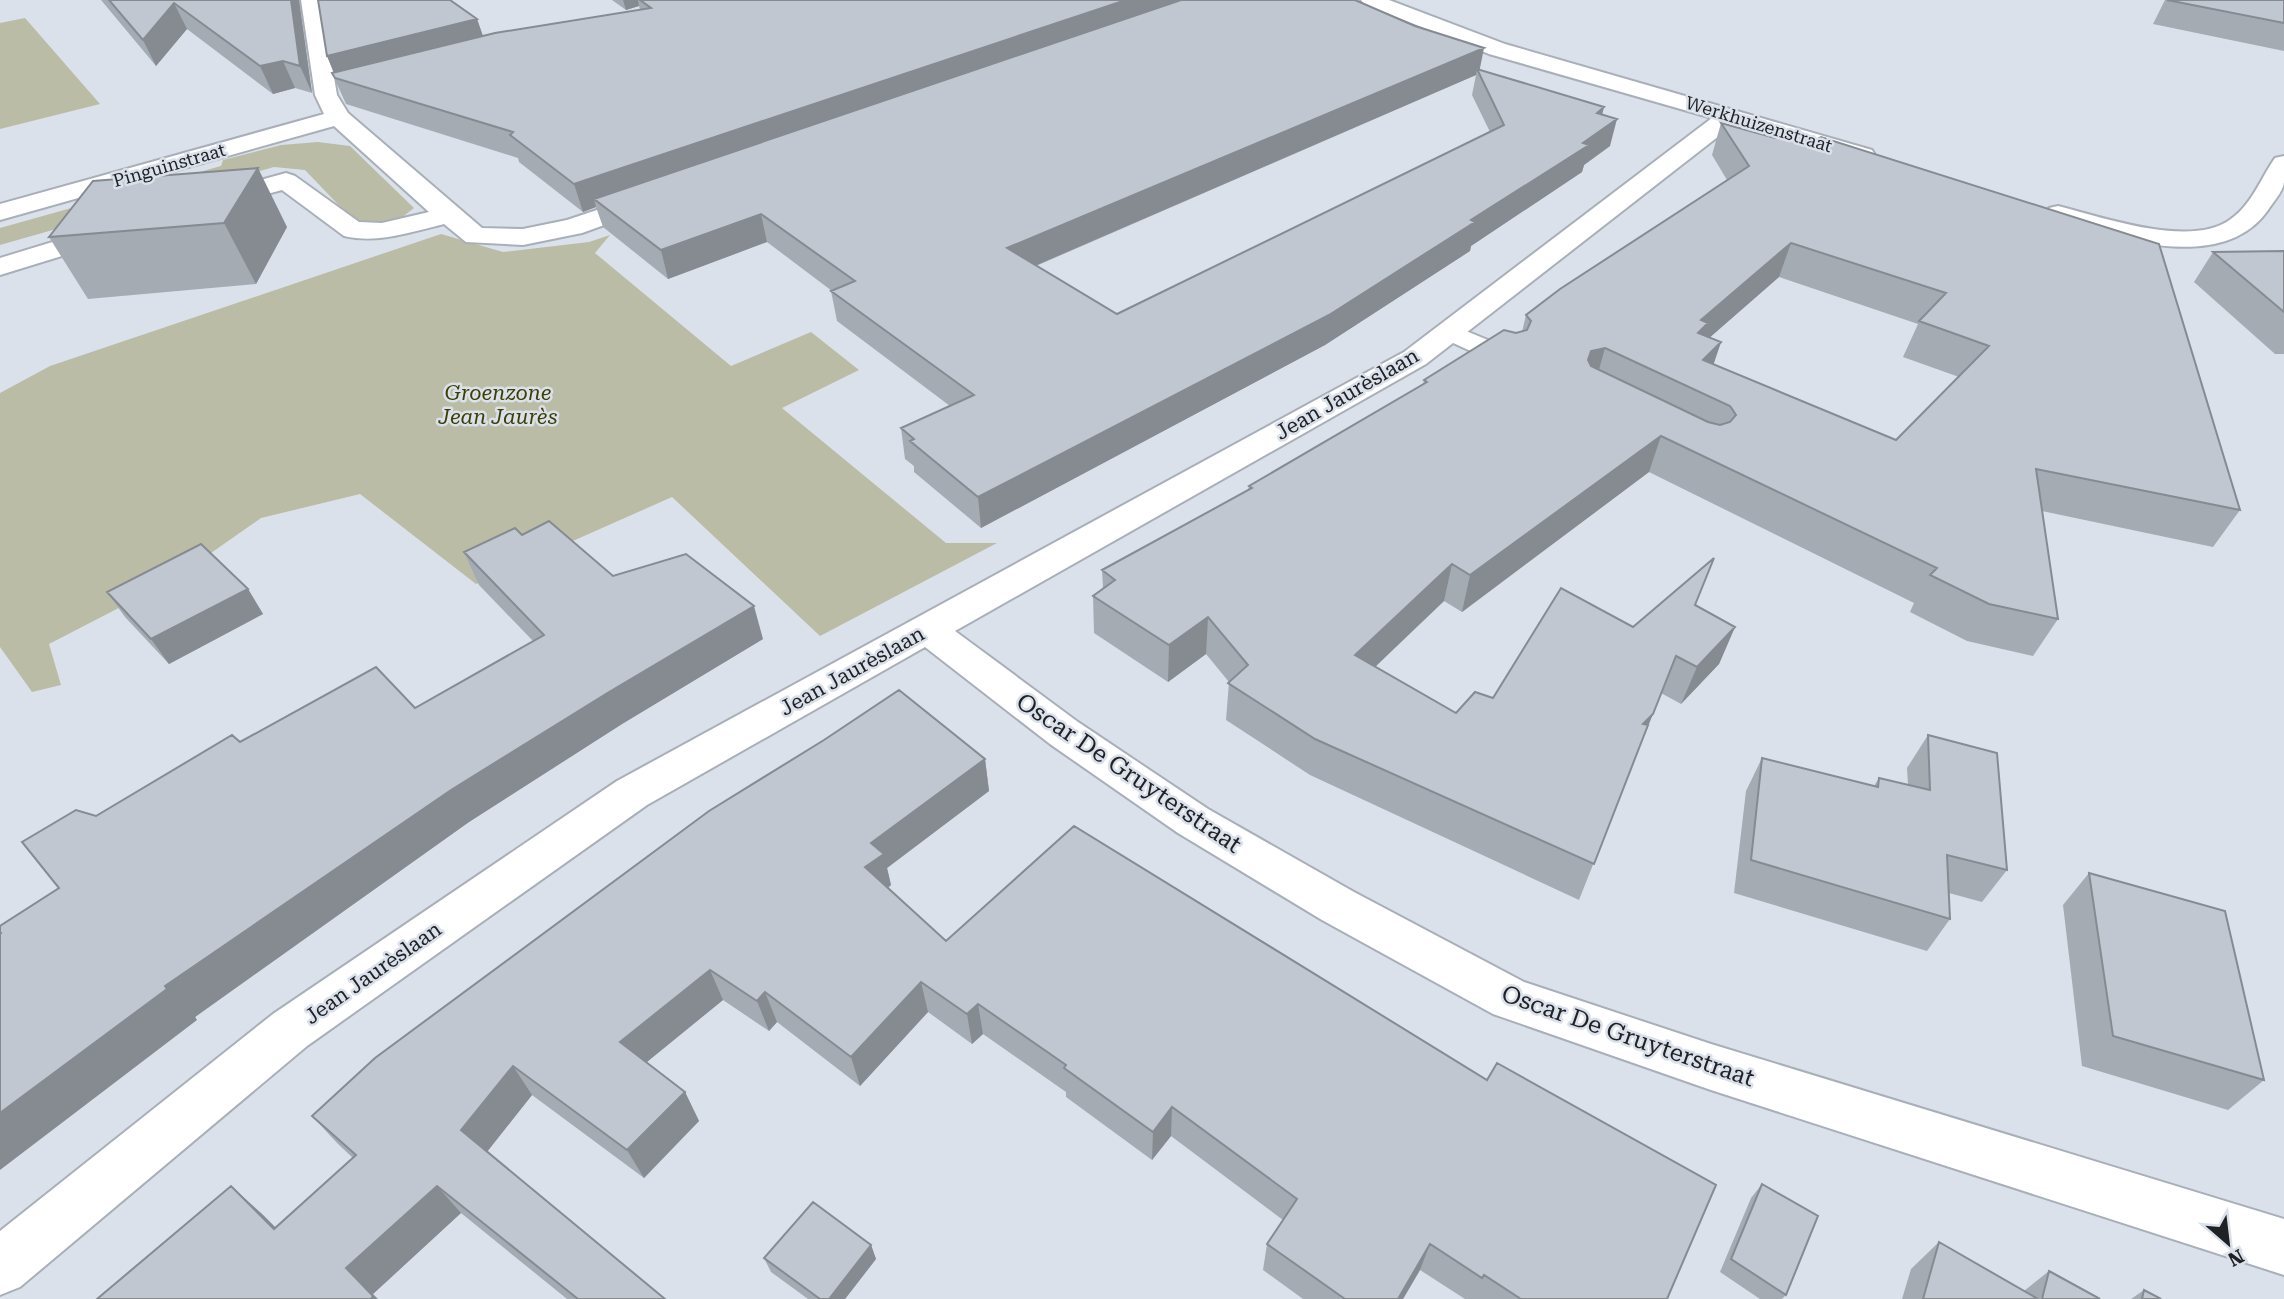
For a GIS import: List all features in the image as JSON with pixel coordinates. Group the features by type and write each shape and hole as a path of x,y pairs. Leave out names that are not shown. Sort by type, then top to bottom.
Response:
{"street":[{"path":"311,0 326,95 338,117 475,236 523,237 573,227 665,195"},
{"name":"Werkhuizenstraat","path":"1371,0 1497,49 1731,115 1891,164"},
{"path":"326,95 352,89"},
{"name":"Jean Jaurèslaan","path":"0,1266 290,1030 632,793 1415,358 1731,115"},
{"name":"Pinguinstraat","path":"0,212 338,117"},
{"path":"2037,208 2134,234 2194,238 2231,230 2252,214 2284,163"},
{"path":"185,209 286,181 354,230 382,231 448,215"},
{"path":"0,267 132,226"},
{"name":"Oscar De Gruyterstraat","path":"927,629 1064,733 1193,821 1338,906 1510,999 1711,1067 2284,1247"}],"lane":[{"path":"1449,332 1508,358"}],"green space":[{"path":"25,18 100,104 0,129 0,23"},
{"path":"318,142 350,146 414,208 396,222 368,224 354,221 305,170 274,167 0,245 0,228 221,166 223,160 281,145"},
{"name":"Groenzone Jean Jaurès","path":"441,234 503,252 589,242 610,235 595,253 731,366 811,332 859,370 782,408 946,543 997,543 820,636 672,497 476,584 360,494 261,518 171,581 49,644 61,685 32,692 0,647 0,393 50,366"}],"building":[{"path":"109,0 291,0 300,66 283,61 260,66 174,3 143,40"},
{"path":"318,0 450,0 477,19 327,56"},
{"path":"640,0 1126,0 574,184 510,135 513,132 335,78 332,73 495,33 651,8"},
{"path":"1181,0 1355,0 1415,26 1484,48 1007,248 1117,314 1504,125 1477,69 1604,107 1597,113 1617,119 1583,143 1589,145 1329,315 978,497 910,441 914,439 901,428 974,395 831,291 855,281 761,214 661,250 594,199"},
{"path":"2167,0 2284,0 2284,23"},
{"path":"1721,123 1775,138 1779,136 1794,140 1798,137 1812,142 1821,137 2159,244 2240,510 2036,469 2058,619 1989,604 1930,575 1937,568 1661,436 1470,575 1452,564 1355,655 1456,713 1475,692 1493,698 1561,588 1633,627 1714,558 1695,605 1735,627 1697,667 1676,656 1653,714 1643,724 1648,725 1594,864 1315,739 1228,683 1248,665 1208,617 1169,645 1093,596 1115,580 1102,570 1252,488 1249,486 1427,382 1424,380 1504,330 1516,333 1527,330 1531,321 1526,315 1560,289 1749,166","holes":["1791,243 1946,293 1919,321 1989,346 1896,440 1703,360 1721,342 1698,333 1708,323 1701,320","1605,348 1730,406 1736,415 1730,422 1720,425 1708,422 1591,366 1588,360 1591,351"]},
{"path":"258,168 224,223 49,237 93,181"},
{"path":"2284,251 2284,312 2213,252"},
{"path":"549,521 613,576 686,554 754,606 451,790 165,986 167,989 0,1113 0,926 59,888 22,842 76,810 96,816 232,735 240,742 376,667 415,708 544,635 464,552 515,528 522,535"},
{"path":"201,544 248,589 151,639 107,592"},
{"path":"899,690 985,759 871,843 884,854 865,867 946,941 1074,826 1487,1080 1497,1063 1716,1185 1667,1299 1521,1299 1484,1275 1482,1278 1430,1244 1398,1299 1345,1299 1267,1244 1297,1199 1172,1107 1153,1132 1064,1068 1066,1065 978,1004 967,1014 921,982 851,1057 765,992 757,1001 710,970 620,1042 685,1092 627,1150 513,1066 461,1130 665,1299 578,1299 437,1186 346,1268 373,1296 371,1299 97,1299 231,1186 274,1229 356,1155 312,1116 375,1058 709,811"},
{"path":"1928,735 1997,753 2007,870 1947,855 1950,919 1751,860 1762,758 1878,787 1879,778 1930,790"},
{"path":"2089,873 2225,911 2264,1080 2113,1036"},
{"path":"1762,1184 1818,1216 1786,1295 1731,1259"},
{"path":"813,1202 871,1245 829,1299 820,1299 764,1258"},
{"path":"1939,1242 2038,1299 1923,1299"},
{"path":"2049,1271 2100,1299 2042,1299"},
{"path":"2144,1290 2161,1299 2142,1299"}]}
